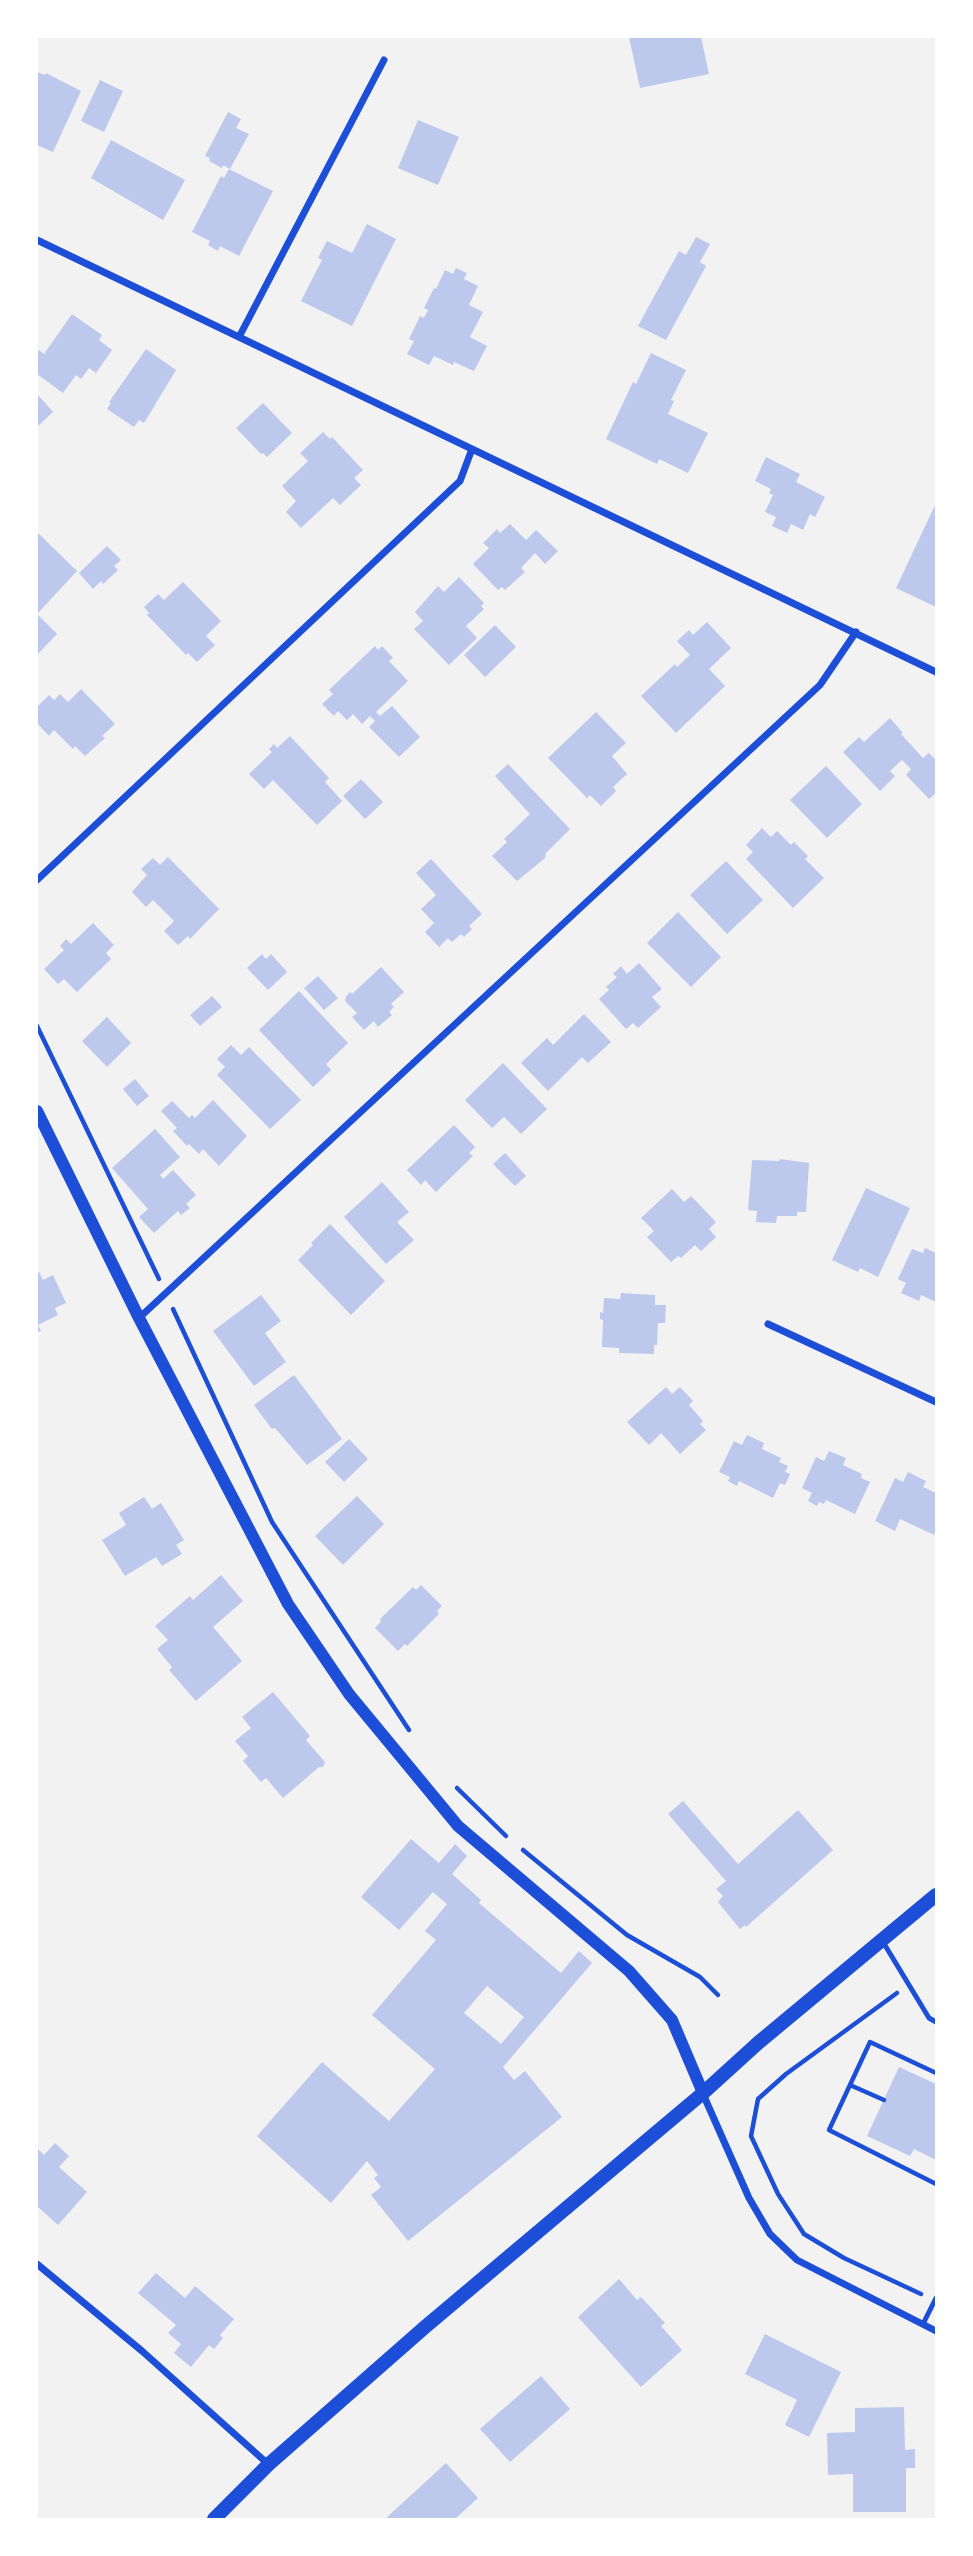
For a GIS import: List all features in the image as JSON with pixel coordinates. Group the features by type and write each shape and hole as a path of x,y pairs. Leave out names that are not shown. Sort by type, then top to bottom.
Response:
{"main road":[{"path":"214,2519 269,2464 425,2327 936,1895"}],"street":[{"path":"239,337 384,60"},
{"path":"37,240 936,672"},
{"path":"37,880 460,481 472,449"},
{"path":"139,1318 820,685 856,632"},
{"path":"37,1111 139,1318 288,1604 349,1694 458,1826 629,1971 672,2020 749,2198 770,2234 797,2260 936,2331"},
{"path":"768,1324 936,1402"},
{"path":"37,2264 142,2351 269,2464"}],"lane":[{"path":"881,1940 929,2018 936,2022"},
{"path":"923,2324 936,2299"}],"path":[{"path":"37,1027 166,1293 272,1522 414,1738"},
{"path":"456,1788 510,1840"},
{"path":"520,1848 627,1935 700,1977 718,1995"},
{"path":"909,1984 786,2074 758,2099 751,2136 778,2194 804,2234 844,2258 936,2299"},
{"path":"936,2073 870,2042 829,2130 936,2184"},
{"path":"850,2085 884,2100"}],"building":[{"path":"629,37 701,37 709,74 640,88"},
{"path":"37,72 46,73 81,91 53,152 37,145"},
{"path":"100,80 123,91 104,132 81,121"},
{"path":"228,112 241,119 236,128 249,134 230,169 223,165 222,168 205,156"},
{"path":"418,120 459,137 438,185 398,168"},
{"path":"111,140 185,180 163,220 91,178"},
{"path":"229,169 273,191 239,256 220,246 218,251 208,245 210,241 192,232 221,176 224,178"},
{"path":"367,224 396,239 352,326 301,301 322,260 318,258 327,241 352,253"},
{"path":"696,237 710,244 700,262 706,266 666,340 638,326 679,251 686,255"},
{"path":"456,268 467,273 464,279 478,286 469,305 483,312 470,337 487,346 474,371 434,356 429,365 407,354 414,341 409,339 420,316 424,318 428,310 424,308 434,288 436,289 445,270 453,274"},
{"path":"72,314 102,335 99,340 112,350 96,373 89,368 81,379 76,375 63,393 37,374 37,349 44,354"},
{"path":"146,349 176,370 144,423 139,420 134,427 107,409 111,403 109,402"},
{"path":"651,353 686,370 671,400 674,401 668,414 708,433 688,473 659,459 657,464 606,439 633,382 636,384"},
{"path":"37,394 53,412 37,427"},
{"path":"263,403 292,433 267,457 236,428"},
{"path":"323,432 330,439 332,437 363,470 354,478 361,485 340,505 333,498 301,528 286,512 296,501 282,486 308,461 300,453"},
{"path":"766,457 800,474 796,482 825,497 815,517 810,514 803,530 791,524 787,533 772,526 776,517 765,512 773,495 769,493 771,489 755,481"},
{"path":"936,503 936,607 896,588"},
{"path":"510,524 526,540 536,530 558,551 545,564 535,553 521,568 525,572 505,590 502,587 498,590 473,564 489,548 483,543 497,529 500,533"},
{"path":"37,532 77,571 37,614"},
{"path":"107,546 121,560 114,566 118,570 93,589 79,573"},
{"path":"459,577 484,603 481,606 484,609 466,626 477,638 449,665 414,629 423,621 415,612 438,586 444,592"},
{"path":"183,582 221,621 206,636 215,645 197,662 188,653 186,655 147,615 149,613 144,607 158,594 164,600"},
{"path":"37,614 57,634 37,655"},
{"path":"707,622 731,648 709,669 725,686 676,733 641,696 675,664 677,667 690,655 677,641 689,630 693,635"},
{"path":"495,625 516,647 485,677 464,655"},
{"path":"375,646 378,650 382,646 393,658 389,661 408,681 376,712 380,716 392,706 420,737 399,757 369,727 375,721 370,716 362,724 353,714 347,720 338,711 334,716 322,704 333,694 329,690"},
{"path":"81,689 115,724 102,736 105,738 85,756 75,746 73,749 54,730 49,736 37,723 37,707 49,695 54,700 60,694 68,702"},
{"path":"596,712 626,743 612,756 627,774 613,787 616,791 601,806 590,795 587,798 548,758"},
{"path":"890,718 923,758 929,753 936,760 936,793 929,799 906,775 911,769 902,760 890,771 895,776 880,791 843,752 859,737 864,742"},
{"path":"290,736 329,778 325,782 342,801 317,825 273,780 264,789 249,774 272,752 269,749 274,744 277,748"},
{"path":"508,764 570,829 546,853 545,858 517,881 492,856 507,842 504,839 530,814 495,776"},
{"path":"826,766 862,804 827,838 790,800"},
{"path":"361,779 383,802 365,819 343,796"},
{"path":"762,828 771,837 777,831 791,845 794,842 808,856 805,859 824,878 793,908 746,859 753,852 746,845"},
{"path":"168,857 219,909 190,939 188,936 178,945 164,931 174,921 153,900 146,907 132,892 147,875 141,869 153,858 160,865"},
{"path":"431,859 482,914 469,926 472,929 464,937 461,934 452,942 448,938 439,947 425,932 434,923 421,909 436,895 416,873"},
{"path":"726,861 763,900 727,934 690,895"},
{"path":"678,912 721,957 691,987 647,943"},
{"path":"93,923 114,945 106,953 111,959 77,992 64,979 58,984 44,969 64,950 60,946 66,939 71,944"},
{"path":"262,954 266,959 271,954 287,972 268,990 247,968"},
{"path":"639,963 662,989 652,997 661,1007 638,1028 633,1023 626,1029 599,999 609,990 606,987 617,977 613,974 621,966 627,974"},
{"path":"381,967 404,992 391,1004 394,1007 389,1012 392,1015 378,1027 374,1021 364,1030 352,1017 357,1013 345,1001 346,997"},
{"path":"318,976 338,998 324,1010 304,988"},
{"path":"299,991 348,1043 326,1064 331,1070 313,1087 259,1030"},
{"path":"212,996 222,1007 200,1026 190,1015"},
{"path":"584,1014 611,1042 588,1063 582,1057 548,1091 521,1063 547,1038 553,1045"},
{"path":"107,1017 131,1043 107,1067 82,1041"},
{"path":"231,1045 241,1055 249,1047 301,1100 270,1129 217,1075 225,1067 217,1059"},
{"path":"503,1063 547,1109 521,1134 504,1117 492,1128 465,1100"},
{"path":"135,1079 149,1096 137,1106 123,1089"},
{"path":"213,1100 247,1136 219,1166 203,1149 199,1154 189,1144 187,1146 173,1131 177,1128 161,1111 172,1101 189,1118 192,1115 195,1118"},
{"path":"454,1125 475,1147 469,1153 473,1156 436,1192 425,1180 421,1185 407,1170"},
{"path":"155,1129 180,1157 160,1175 163,1179 173,1170 196,1195 186,1204 190,1208 181,1215 178,1211 154,1233 139,1217 148,1209 112,1168"},
{"path":"505,1153 526,1176 515,1186 493,1164"},
{"path":"780,1159 809,1163 806,1212 797,1212 797,1216 777,1216 776,1223 756,1222 757,1211 748,1210 752,1160"},
{"path":"382,1182 409,1212 397,1222 414,1240 386,1264 344,1217"},
{"path":"866,1188 910,1208 878,1277 860,1268 858,1272 832,1260"},
{"path":"672,1189 684,1202 691,1196 716,1222 709,1229 716,1237 701,1251 695,1245 681,1258 678,1256 671,1262 647,1237 654,1231 641,1218"},
{"path":"330,1224 385,1281 351,1315 298,1260"},
{"path":"925,1248 936,1253 936,1302 921,1295 919,1301 901,1293 906,1283 898,1279 912,1249 923,1253"},
{"path":"39,1272 43,1280 53,1275 66,1303 55,1308 58,1315 38,1325 41,1331 37,1332 37,1273"},
{"path":"621,1293 655,1295 655,1305 666,1305 665,1323 658,1323 654,1354 619,1353 619,1348 602,1347 603,1320 600,1319 600,1312 603,1313 604,1298 620,1299"},
{"path":"261,1295 281,1321 265,1333 286,1362 254,1386 213,1331"},
{"path":"294,1375 342,1439 307,1465 275,1428 272,1429 254,1405"},
{"path":"666,1387 672,1394 680,1387 693,1401 689,1405 703,1421 700,1424 706,1430 680,1454 661,1433 649,1445 627,1422"},
{"path":"747,1435 764,1443 762,1449 781,1458 779,1462 788,1466 785,1472 790,1474 785,1485 780,1483 773,1498 739,1481 737,1486 728,1481 730,1477 719,1472 734,1441 742,1445"},
{"path":"349,1439 368,1459 344,1482 325,1462"},
{"path":"829,1451 846,1458 843,1465 862,1474 861,1478 870,1482 855,1514 826,1500 824,1504 819,1502 817,1506 808,1501 812,1493 802,1488 816,1457 824,1461"},
{"path":"908,1472 926,1481 923,1487 936,1493 934,1535 900,1519 895,1531 875,1521 895,1478 903,1482"},
{"path":"357,1496 384,1524 343,1565 315,1536"},
{"path":"144,1497 152,1509 161,1503 184,1540 176,1545 182,1554 162,1566 156,1557 125,1576 102,1540 126,1525 119,1513"},
{"path":"221,1575 243,1601 213,1627 242,1661 196,1701 169,1670 172,1667 157,1649 168,1640 155,1626 190,1596 193,1600"},
{"path":"421,1585 442,1606 437,1611 439,1614 407,1646 405,1644 398,1651 375,1628 380,1619 413,1587 416,1590"},
{"path":"273,1692 310,1736 306,1740 325,1762 323,1767 319,1767 283,1798 266,1778 261,1782 243,1761 248,1756 235,1741 251,1728 242,1717"},
{"path":"683,1801 738,1864 798,1810 833,1850 746,1927 745,1925 740,1929 718,1902 723,1896 716,1889 726,1881 668,1814"},
{"path":"411,1839 439,1863 455,1844 467,1856 452,1874 481,1900 479,1903 561,1973 579,1951 592,1963 503,2067 514,2080 525,2071 562,2117 408,2241 371,2195 381,2187 374,2178 378,2175 367,2161 331,2203 257,2136 322,2062 389,2121 435,2069 372,2015 436,1940 425,1931 447,1904 433,1892 399,1930 361,1897","holes":["487,1986 524,2017 501,2044 464,2013"]},
{"path":"899,2067 936,2084 936,2160 914,2149 910,2156 867,2136"},
{"path":"55,2143 69,2156 59,2167 87,2192 58,2225 37,2206 37,2148 44,2155"},
{"path":"156,2273 185,2298 195,2286 234,2319 220,2335 223,2338 214,2349 209,2345 191,2367 174,2353 181,2344 168,2333 176,2325 138,2293"},
{"path":"619,2279 637,2300 641,2297 665,2323 661,2326 682,2350 641,2387 578,2317"},
{"path":"765,2334 841,2372 809,2437 785,2425 797,2400 745,2374"},
{"path":"541,2376 570,2409 510,2462 480,2429"},
{"path":"904,2407 905,2450 915,2449 915,2468 906,2468 906,2512 853,2512 853,2474 828,2475 827,2433 855,2432 855,2408"},
{"path":"446,2463 478,2498 455,2519 385,2519"}]}
